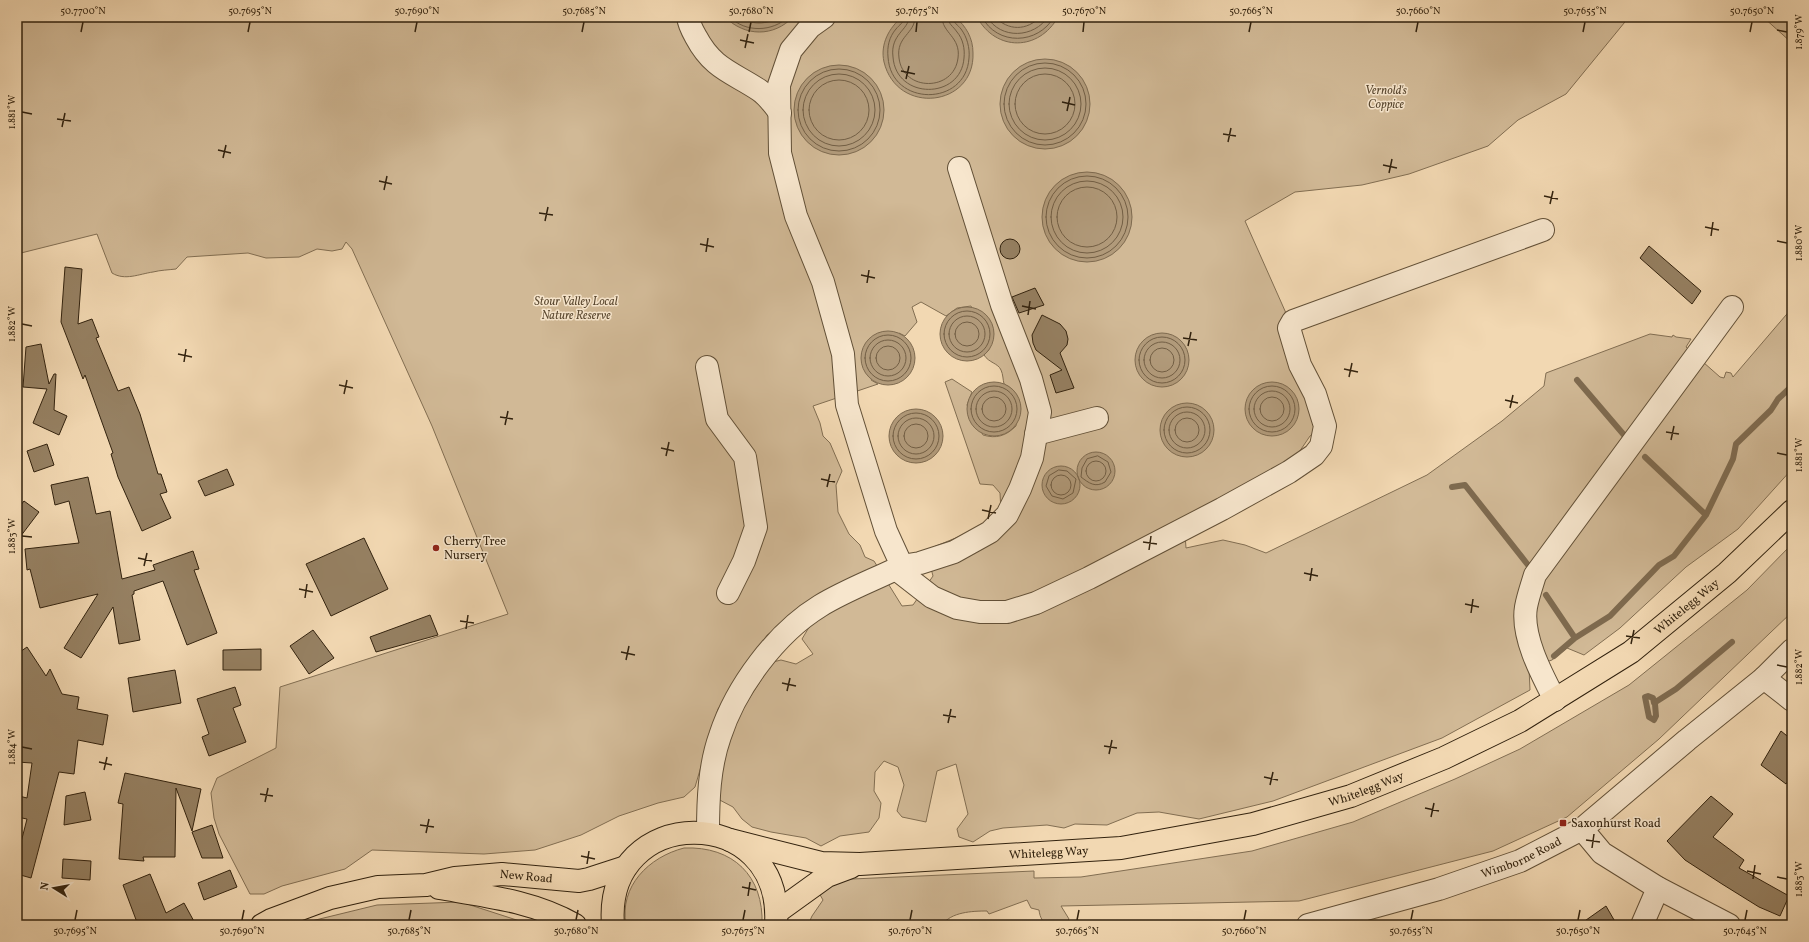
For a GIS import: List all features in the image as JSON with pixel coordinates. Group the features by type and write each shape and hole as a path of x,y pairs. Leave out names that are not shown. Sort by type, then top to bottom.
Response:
{"main road":[{"name":"Whitelegg Way","path":"730,840 821,863 860,864 1121,848 1254,824 1351,796 1437,761 1520,721 1631,652 1727,573 1792,511"},
{"path":"613,925 612,910 616,888 626,867 642,850 662,838 685,832 708,833 730,840 749,852 764,869 773,890 777,918"},
{"name":"Whitelegg Way","path":"777,918 827,876 860,864"},
{"name":"New Road","path":"262,925 271,920 330,898 378,887 426,885 455,878 502,874 579,881 626,867"},
{"name":"New Road","path":"426,885 508,899 554,913 575,925"}],"street":[{"path":"688,17 689,24 700,46 712,61 765,95 780,113"},
{"path":"824,17 810,27 791,50 784,70 779,86 780,153 796,216 823,282 843,354 847,405 886,531 899,567 914,585 932,598 956,608 980,612 1007,612 1036,602 1089,578 1222,509 1288,472 1314,455 1321,446 1324,426 1315,394 1300,365 1293,342 1289,328 1293,321 1543,230"},
{"path":"747,83 765,82 784,70"},
{"path":"708,833 708,801 710,783 720,737 739,694 782,635 820,606 899,567 954,552 990,532 1007,515 1020,489 1032,458 1040,412 1031,379 1002,305 959,168"},
{"path":"1555,700 1535,659 1527,633 1525,609 1535,575 1732,307"},
{"path":"706,367 717,419 745,457 756,527 744,561 728,593"},
{"path":"1036,434 1097,418"},
{"name":"Wimborne Road","path":"1308,925 1439,889 1520,861 1582,829 1687,740 1764,678 1792,650"},
{"path":"1764,678 1792,700"},
{"path":"1582,829 1602,853 1658,888 1729,925"},
{"path":"1642,925 1658,888"}],"green space":[{"path":"17,17 1629,17 1566,94 1518,120 1488,146 1409,174 1362,185 1295,192 1245,221 1334,421 1310,436 1291,464 1184,520 1186,548 1223,540 1245,545 1266,553 1427,475 1502,421 1544,386 1546,373 1650,334 1672,337 1673,335 1676,337 1691,339 1686,347 1720,377 1724,378 1726,372 1731,373 1733,377 1792,308 1792,469 1738,529 1686,567 1620,628 1584,655 1567,648 1552,660 1529,668 1530,690 1442,738 1273,801 1199,819 1159,812 1137,813 1107,825 1075,824 1064,828 1047,825 1003,828 990,831 973,842 959,837 957,829 968,814 956,764 937,771 926,822 902,817 897,811 904,785 898,767 884,761 875,772 874,791 881,803 879,818 869,832 840,836 821,846 806,838 752,827 742,819 733,807 714,797 731,726 773,662 781,660 796,664 813,654 802,639 821,607 816,598 767,635 718,709 695,787 684,797 658,803 619,816 581,835 535,850 484,854 372,850 345,869 282,886 264,894 250,894 219,834 214,818 211,793 217,778 276,748 280,687 508,614 432,426 352,249 346,242 342,249 332,251 317,249 299,257 266,258 248,253 187,257 176,269 127,277 112,273 97,234 17,254","holes":["921,302 946,316 957,308 971,306 989,350 984,355 988,360 1000,368 1004,384 1015,392 1017,397 1018,407 1016,426 1001,436 992,437 983,435 967,405 972,392 952,379 945,382 980,484 993,485 1000,493 1001,512 983,527 926,550 933,576 913,605 902,606 874,561 865,557 860,545 849,534 838,512 836,485 842,471 830,443 823,436 820,423 813,406 878,384 871,380 899,333 905,336 917,322 912,307"]},
{"path":"1763,17 1792,17 1792,43"},
{"path":"1792,544 1792,612 1659,739 1567,817 1493,851 1299,901 1061,906 1069,919 1065,924 1051,926 1044,923 1039,910 1031,908 1027,900 989,914 987,911 962,913 951,917 942,925 808,925 812,916 823,900 819,893 839,882 852,879 1034,871 1034,878 1081,877 1252,851 1353,822 1455,779 1520,749 1629,685 1747,590"},
{"path":"684,848 717,852 731,859 742,867 758,892 762,925 626,925 625,911 627,898 639,875 659,858"},
{"path":"461,902 532,925 295,925 377,905"}],"water":[{"path":"725,17 793,17 785,24 777,28 759,32 741,28 733,24"},
{"path":"902,17 955,17 962,24 972,42 973,53 970,71 962,85 949,94 934,98 918,97 904,91 892,79 884,62 883,49 890,31"},
{"path":"977,17 1058,17 1050,28 1040,36 1029,41 1018,43 995,37 985,28"},
{"path":"1045,59 1062,62 1077,72 1087,87 1090,104 1087,121 1077,136 1062,146 1045,149 1028,146 1013,136 1003,121 1000,104 1003,87 1013,72 1028,62"},
{"path":"839,65 856,68 871,78 881,93 884,110 881,127 871,142 856,152 839,155 822,152 807,142 797,127 794,110 797,93 807,78 822,68"},
{"path":"1087,172 1104,175 1119,185 1129,200 1132,217 1129,234 1119,249 1104,259 1087,262 1070,259 1055,249 1045,234 1042,217 1045,200 1055,185 1070,175"},
{"path":"962,307 972,307 982,311 990,319 994,329 994,339 990,349 982,357 972,361 962,361 952,357 944,349 940,339 940,329 944,319 952,311"},
{"path":"883,331 893,331 903,335 911,343 915,353 915,363 911,373 903,381 893,385 883,385 873,381 865,373 861,363 861,353 865,343 873,335"},
{"path":"1157,333 1167,333 1177,337 1185,345 1189,355 1189,365 1185,375 1177,383 1167,387 1157,387 1147,383 1139,375 1135,365 1135,355 1139,345 1147,337"},
{"path":"989,382 999,382 1009,386 1017,394 1021,404 1021,414 1017,424 1009,432 999,436 989,436 979,432 971,424 967,414 967,404 971,394 979,386"},
{"path":"1267,382 1277,382 1287,386 1295,394 1299,404 1299,414 1295,424 1287,432 1277,436 1267,436 1257,432 1249,424 1245,414 1245,404 1249,394 1257,386"},
{"path":"1182,403 1192,403 1202,407 1210,415 1214,425 1214,435 1210,445 1202,453 1192,457 1182,457 1172,453 1164,445 1160,435 1160,425 1164,415 1172,407"},
{"path":"911,409 921,409 931,413 939,421 943,431 943,441 939,451 931,459 921,463 911,463 901,459 893,451 889,441 889,431 893,421 901,413"},
{"path":"1096,452 1109,458 1115,471 1109,484 1096,490 1083,484 1077,471 1083,458"},
{"path":"1061,466 1074,472 1080,485 1074,498 1061,504 1048,498 1042,485 1048,472"}],"building":[{"path":"1010,239 1017,242 1020,249 1017,256 1010,259 1003,256 1000,249 1003,242"},
{"path":"1649,246 1701,291 1692,304 1640,258"},
{"path":"65,267 82,269 78,324 92,319 99,337 96,338 118,391 129,387 140,414 158,474 161,474 167,492 160,494 171,518 142,531 118,477 111,454 113,453 85,375 83,379 61,322"},
{"path":"1035,288 1044,305 1019,313 1012,297"},
{"path":"1042,315 1060,324 1066,331 1068,339 1067,345 1060,353 1074,388 1056,393 1050,375 1062,370 1036,350 1032,335"},
{"path":"41,344 49,384 54,374 56,374 54,410 67,416 59,435 33,423 47,389 23,387 26,347"},
{"path":"47,444 54,465 34,472 27,451"},
{"path":"227,469 234,485 205,496 198,481"},
{"path":"88,477 96,514 110,511 122,579 155,570 153,565 193,551 199,569 194,570 217,633 187,645 163,581 134,591 134,594 132,595 140,640 119,644 113,607 81,658 64,648 98,594 40,608 30,569 27,570 25,549 79,543 69,501 55,505 51,485"},
{"path":"24,501 39,512 17,541 17,510"},
{"path":"364,538 388,589 331,616 306,564"},
{"path":"430,615 438,635 376,652 370,637"},
{"path":"313,630 334,658 309,674 290,646"},
{"path":"27,647 46,676 50,669 62,694 79,697 77,709 108,715 103,745 78,740 74,774 59,772 31,878 17,874 17,858 27,819 17,817 17,805 19,796 27,798 32,763 17,762 17,654"},
{"path":"261,649 261,670 223,670 223,650"},
{"path":"175,670 181,703 133,712 128,678"},
{"path":"235,687 241,705 233,708 246,742 209,756 202,737 209,734 197,699"},
{"path":"1781,731 1792,740 1792,775 1786,784 1761,765"},
{"path":"125,773 201,789 192,831 176,788 175,857 143,857 144,861 119,859 123,804 118,803"},
{"path":"85,792 91,820 64,825 66,796"},
{"path":"1711,796 1733,814 1713,837 1744,860 1739,868 1789,896 1780,916 1759,907 1685,860 1667,841"},
{"path":"212,825 223,858 202,858 192,832"},
{"path":"63,859 91,861 90,880 62,878"},
{"path":"230,870 237,887 204,900 198,883"},
{"path":"150,874 166,913 184,903 196,925 138,925 123,885"},
{"path":"1606,906 1617,925 1579,925"}],"waterway":[{"path":"1577,380 1624,435"},
{"path":"1645,457 1706,515 1733,459 1736,444 1771,410 1778,399 1792,386"},
{"path":"1452,487 1465,485 1528,565"},
{"path":"1554,656 1575,638 1610,616 1659,565 1674,556 1706,515"},
{"path":"1546,595 1575,638"},
{"path":"1655,704 1656,716 1654,720 1649,717 1645,697 1648,696 1653,698 1654,703 1676,689 1732,642"}],"place":[{"name":"Cherry Tree Nursery","path":"436,548"},
{"name":"Saxonhurst Road","path":"1563,823"}],"park label":[{"name":"Vernold's Coppice","path":"1386,97"},
{"name":"Stour Valley Local Nature Reserve","path":"576,308"}]}
